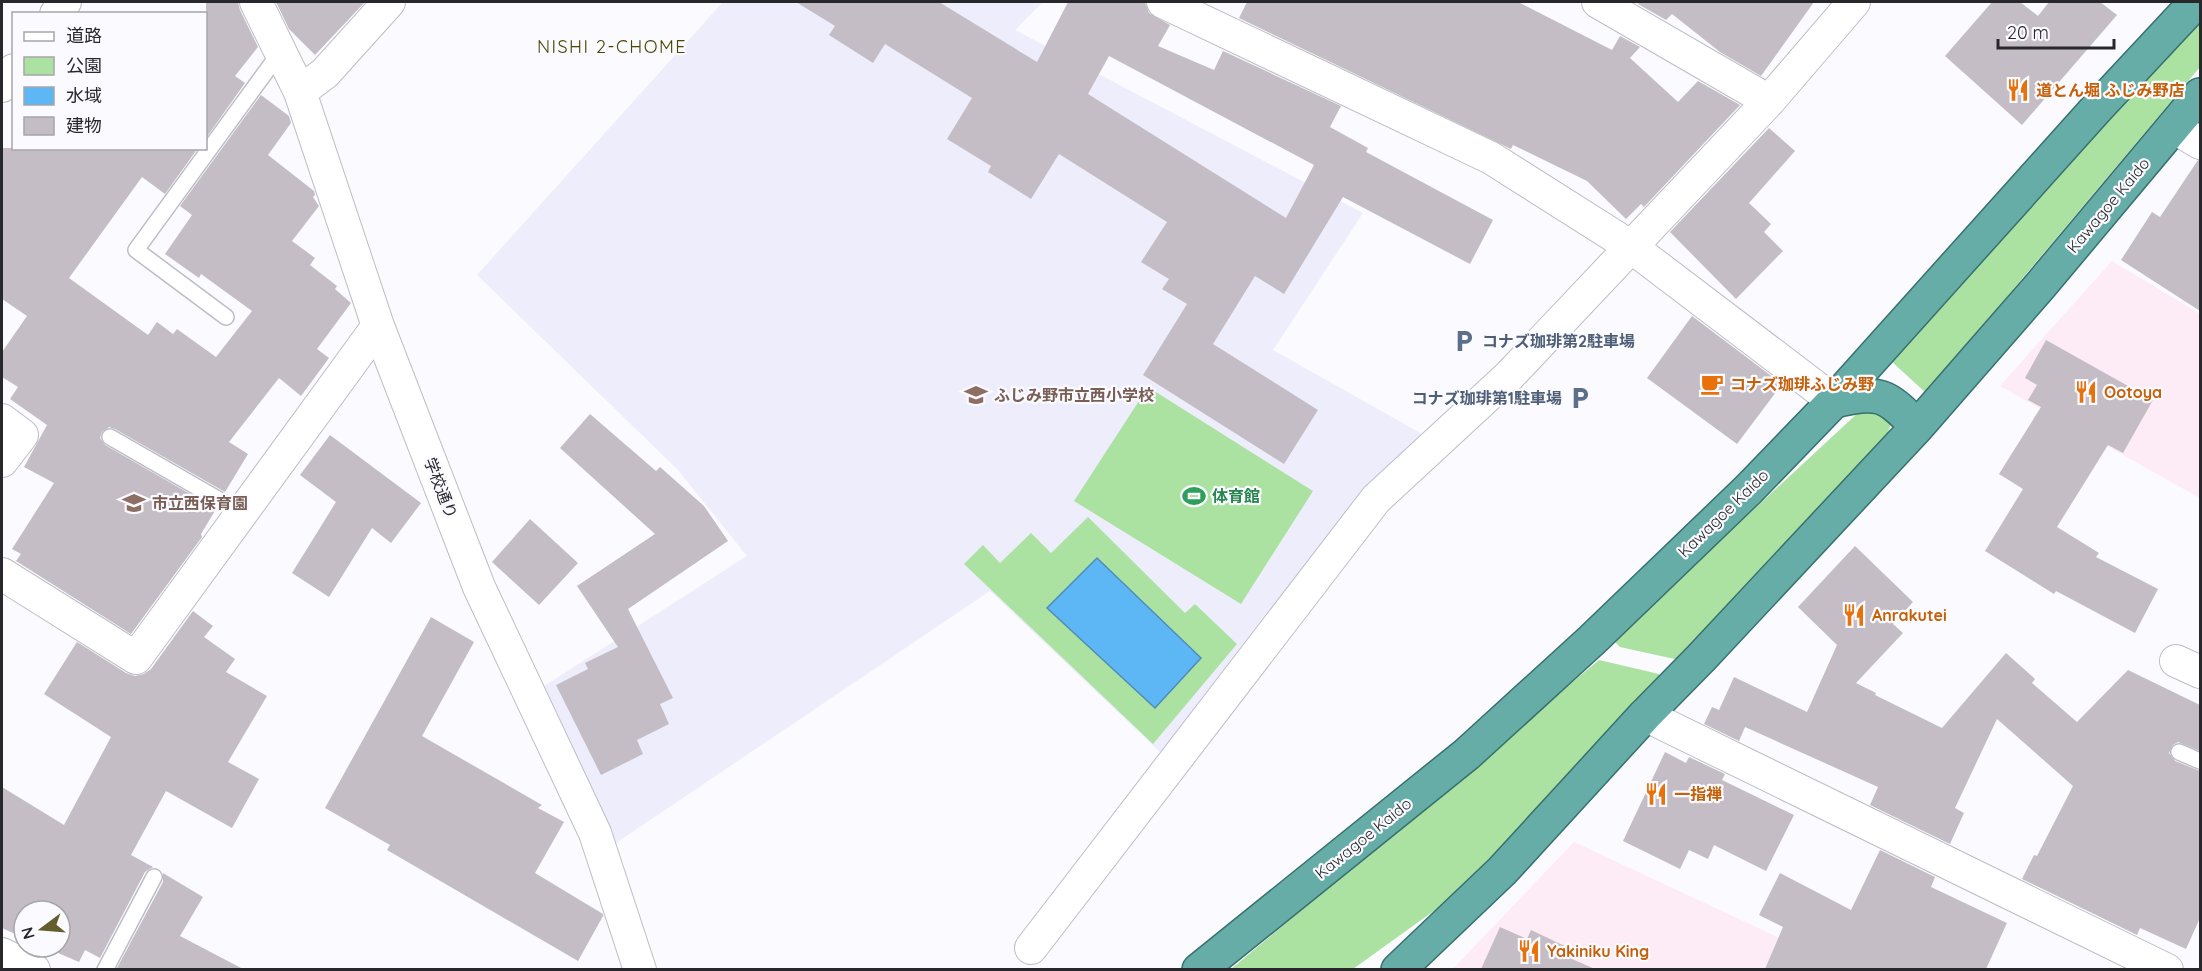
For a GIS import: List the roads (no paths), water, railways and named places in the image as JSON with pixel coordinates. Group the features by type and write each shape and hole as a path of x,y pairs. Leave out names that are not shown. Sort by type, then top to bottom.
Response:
{"highway":[{"name":"Kawagoe Kaido","path":"1199,969 1467,754 1592,640 1741,497 1834,401 1948,277 2097,108 2196,2"},
{"name":"Kawagoe Kaido","path":"1398,969 1502,871 1645,715 1917,427 2040,286 2187,135 2200,95"},
{"path":"1834,401 1860,394 1882,396 1899,407 1917,427"}],"street":[{"name":"学校通り","path":"256,2 300,92 378,326 479,587 595,833 640,969"},
{"path":"300,92 325,73 389,2"},
{"path":"1163,2 1491,158 1630,246 1834,401"},
{"path":"1598,2 1769,101"},
{"path":"1031,948 1376,500 1509,376 1769,101 1854,2"},
{"path":"2,86 12,73"},
{"path":"2,574 136,658 378,326"},
{"path":"2,420 22,435 2,461"},
{"path":"1645,715 2168,969"},
{"path":"2,954 34,969"}],"lane":[{"path":"226,317 136,250 281,51"},
{"path":"110,436 242,513"},
{"path":"2179,752 2200,761"},
{"path":"105,969 154,877"}],"water":[{"path":"1097,558 1201,658 1155,708 1047,608"}],"place":[{"name":"道とん堀 ふじみ野店","path":"2018,90"},
{"name":"コナズ珈琲第2駐車場","path":"1464,341"},
{"name":"コナズ珈琲ふじみ野","path":"1712,384"},
{"name":"Ootoya","path":"2086,392"},
{"name":"ふじみ野市立西小学校","path":"976,395"},
{"name":"コナズ珈琲第1駐車場","path":"1580,398"},
{"name":"体育館","path":"1194,496"},
{"name":"市立西保育園","path":"134,503"},
{"name":"Anrakutei","path":"1854,615"},
{"name":"一指禅","path":"1656,794"},
{"name":"Yakiniku King","path":"1529,951"}],"district":[{"name":"NISHI 2-CHOME","path":"612,46"}]}
